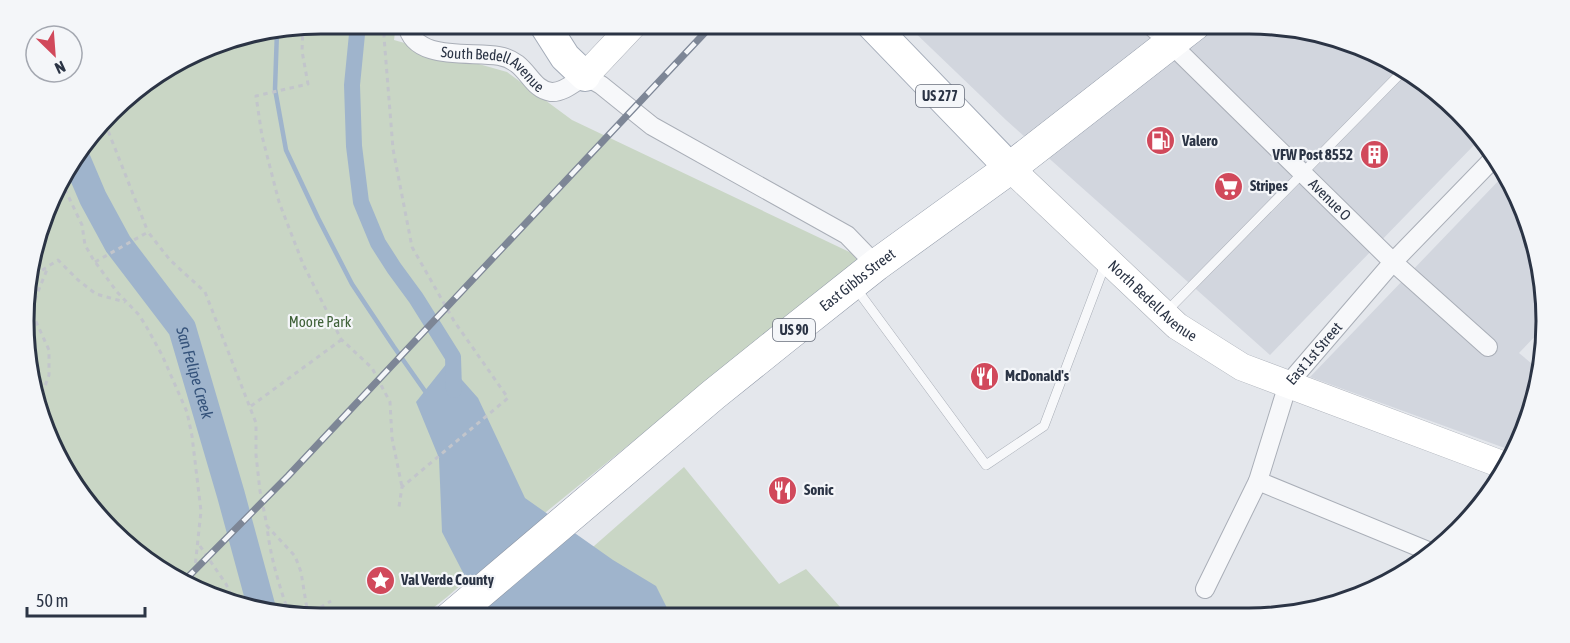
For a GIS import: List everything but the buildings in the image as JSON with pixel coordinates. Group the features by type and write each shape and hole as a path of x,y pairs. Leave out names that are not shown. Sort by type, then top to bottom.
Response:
{"highway":[{"name":"East Gibbs Street","path":"461,608 714,395 865,275 1010,168 1160,34"}],"main road":[{"path":"550,34 565,57 585,76 625,34"},
{"name":"North Bedell Avenue","path":"881,34 1010,168 1177,326 1242,367 1498,463"}],"street":[{"name":"South Bedell Avenue","path":"410,34 420,46 434,51 500,56 514,60 538,87 553,92 564,89 585,76"},
{"name":"Avenue O","path":"1160,34 1393,262 1488,347"},
{"path":"585,76 601,85 652,126 847,235 865,275"},
{"name":"East 1st Street","path":"1205,589 1258,481 1288,384 1393,262 1488,164"},
{"path":"1258,481 1423,549"}],"lane":[{"path":"1164,314 1398,76"},
{"path":"865,275 986,465 1044,426 1107,260"}],"path":[{"path":"384,34 393,149 412,247 454,321 508,398 402,488"},
{"path":"303,35 302,51 308,84 256,96 262,136 279,202 303,264 341,339 372,368 390,402 392,438 402,488 399,507"},
{"path":"108,130 148,232 170,260 205,292 251,406 256,423 256,455 269,545 286,606"},
{"path":"66,191 82,225 85,244 95,262 146,326 162,355 187,411 194,447 201,511 195,579"},
{"path":"95,262 148,232"},
{"path":"39,273 58,260 96,294 125,302"},
{"path":"36,298 48,267"},
{"path":"34,318 49,350 50,375 43,392"},
{"path":"251,406 341,339"},
{"path":"267,526 295,556 301,572 307,608"},
{"path":"199,545 231,594"},
{"path":"320,608 331,601"}],"shaded area":[{"path":"916,34 1248,34 1304,40 1358,56 1392,73 1438,106 1474,145 1270,355 1006,120"},
{"path":"1498,181 1514,212 1526,247 1533,284 1536,322 1535,336 1519,353 1532,364 1526,396 1506,448 1310,377"}],"green space":[{"name":"Moore Park","path":"322,34 395,34 394,40 507,72 572,120 860,257 530,525 433,608 303,608 247,599 212,587 162,560 132,537 106,511 73,465 56,431 40,377 34,322 40,266 56,212 83,162 106,132 132,106 178,73 212,56 247,44 284,37"},
{"path":"684,467 779,584 806,569 841,608 523,608"}],"water":[{"path":"447,363 478,398 525,498 613,560 656,586 667,608 481,608 442,532 439,458 416,402"}],"waterway":[{"path":"357,34 352,85 354,146 361,202 378,243 453,357 454,390"},
{"path":"277,38 275,89 286,150 352,284 427,394"},
{"name":"San Felipe Creek","path":"80,167 93,198 118,244 182,328 260,602"}],"railway":[{"path":"189,576 288,476 704,34"}],"place":[{"name":"Valero","path":"1161,141"},
{"name":"VFW Post 8552","path":"1374,155"},
{"name":"Stripes","path":"1229,186"},
{"name":"McDonald's","path":"984,376"},
{"name":"Sonic","path":"783,490"},
{"name":"Val Verde County","path":"380,580"}]}
